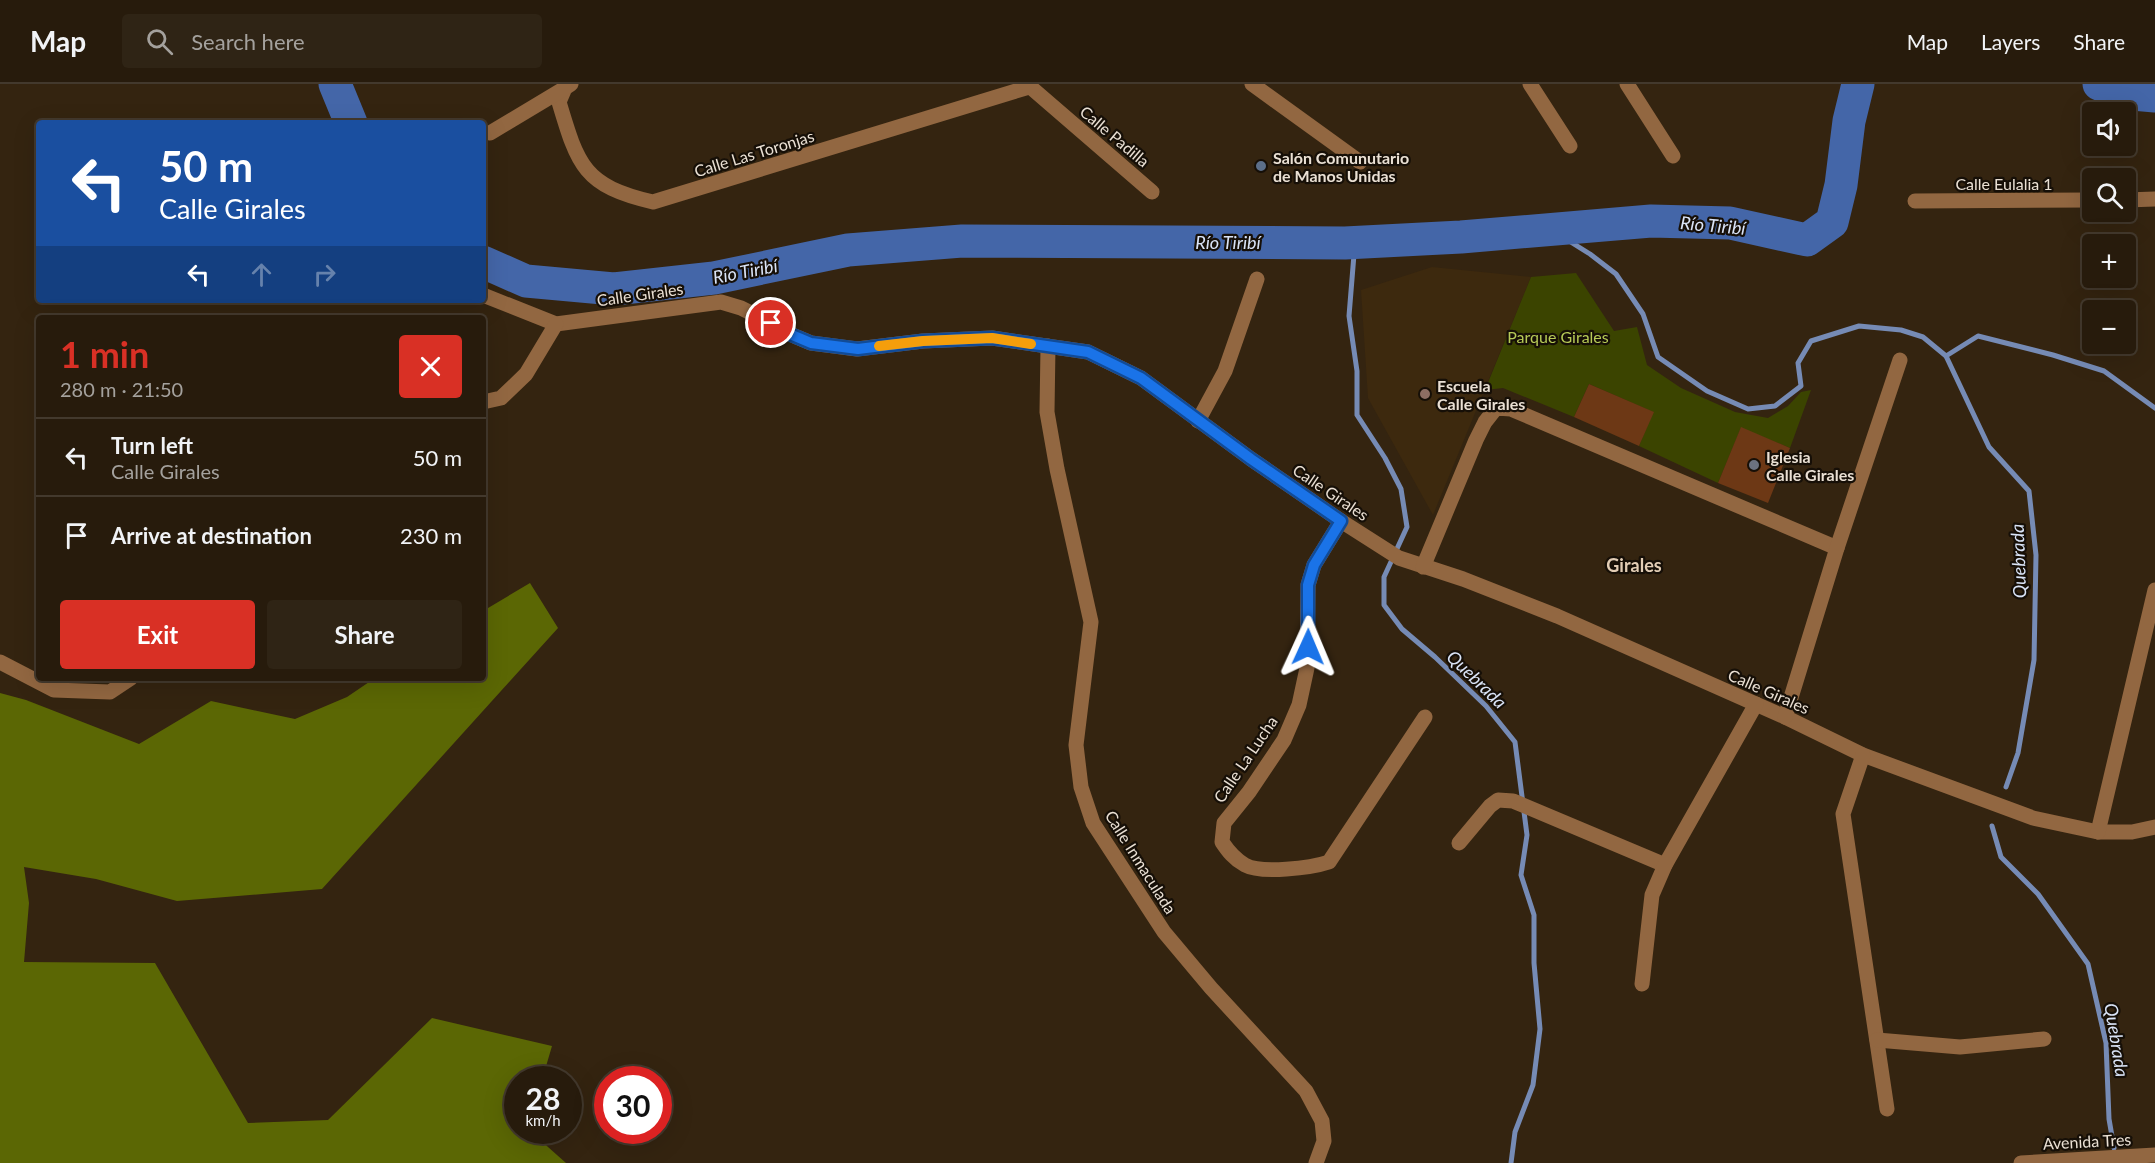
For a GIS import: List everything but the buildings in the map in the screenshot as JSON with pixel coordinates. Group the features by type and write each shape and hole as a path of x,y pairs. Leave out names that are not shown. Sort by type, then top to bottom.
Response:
{"street":[{"path":"1252,84 1360,162"},
{"path":"1530,84 1570,146"},
{"path":"1627,84 1673,156"},
{"path":"490,133 568,86"},
{"name":"Calle Las Toronjas","path":"568,86 559,102 570,138 582,166 598,182 629,196 653,202 1028,86"},
{"name":"Calle Padilla","path":"1028,86 1152,192"},
{"path":"2136,200 2155,199"},
{"name":"Calle Eulalia 1","path":"1916,201 2082,200"},
{"path":"1198,421 1225,371 1257,279"},
{"name":"Calle Girales","path":"486,296 556,324 721,302 741,308 811,343 858,349 923,341 992,338 1088,352 1141,378 1198,421 1341,521 1399,558 1463,579 1557,616 1785,717 1863,755 2033,818 2098,832 2132,832 2155,827"},
{"path":"486,401 501,398 526,374 556,324"},
{"name":"Calle Inmaculada","path":"1048,346 1047,412 1057,470 1091,622 1076,745 1081,787 1094,823 1116,861 1164,932 1211,988 1306,1090 1322,1121 1324,1141 1316,1163"},
{"path":"1785,717 1837,548 1900,360"},
{"path":"1424,567 1476,440 1485,422 1496,408 1510,409 1837,548"},
{"name":"Calle La Lucha","path":"1341,521 1314,565 1308,585 1307,668 1299,705 1284,740 1249,792 1224,822 1222,842 1232,857 1247,867 1308,868 1329,862 1425,717"},
{"path":"2098,832 2155,590"},
{"path":"0,662 36,681"},
{"path":"37,681 54,690 110,692 127,681"},
{"path":"1642,984 1652,895 1665,865 1756,704"},
{"path":"1863,755 1843,814 1887,1108"},
{"path":"1459,843 1490,806 1498,800 1513,801 1665,865"},
{"path":"1877,1040 1960,1047 2044,1039"},
{"name":"Avenida Tres","path":"2021,1163 2155,1155"}],"shaded area":[{"name":"Escuela Calle Girales","path":"1432,267 1531,277 1433,515 1368,398 1361,290"}],"green space":[{"name":"Parque Girales","path":"1576,273 1614,331 1637,327 1647,365 1681,388 1735,412 1768,418 1788,406 1801,392 1811,390 1790,448 1741,428 1718,483 1639,446 1653,412 1589,384 1574,417 1503,388 1485,390 1531,277"},
{"path":"530,583 558,628 322,889 177,901 96,879 24,867 29,903 24,962 155,963 248,1123 328,1120 432,1018 552,1046 546,1066 504,1066 504,1144 545,1144 566,1163 0,1163 0,693 26,700 139,744 211,701 295,719 347,697 371,681 486,681 486,609"}],"waterway":[{"name":"Río Tiribí","path":"335,84 350,120"},
{"name":"Río Tiribí","path":"486,263 526,281 614,289 714,278 848,250 962,241 1345,243 1461,237 1651,221 1730,223 1807,240 1832,222 1841,185 1849,121 1858,84"},
{"name":"Río Tiribí","path":"2099,84 2121,93 2155,96"},
{"path":"1550,229 1590,254 1616,274 1643,314 1658,357 1707,391 1748,409 1775,406 1801,386 1798,363 1811,341 1859,326 1901,330 1923,337 1946,356 1989,447 2029,491 2036,555 2034,660 2018,753 2006,787"},
{"name":"Quebrada","path":"1355,242 1349,316 1357,371 1357,415 1385,458 1401,489 1407,527 1384,577 1384,605 1402,629 1486,706 1515,742 1527,835 1521,875 1534,915 1534,963 1540,1029 1533,1085 1515,1132 1511,1163"},
{"path":"1946,356 1978,336 2104,371 2155,408"},
{"name":"Quebrada","path":"1992,826 2001,857 2038,894 2088,964 2106,1043 2109,1119 2114,1148"}],"slow traffic":[{"path":"879,346 923,341 992,338 1031,344"}],"place":[{"name":"Salón Comunutario de Manos Unidas","path":"1261,166"},
{"name":"Escuela Calle Girales","path":"1425,394"},
{"name":"Iglesia Calle Girales","path":"1754,465"}],"district":[{"name":"Girales","path":"1634,565"}],"route":[{"path":"771,323 811,343 858,349 923,341 992,338 1088,352 1141,378 1251,459 1341,521 1314,565 1308,585 1308,647"}]}
